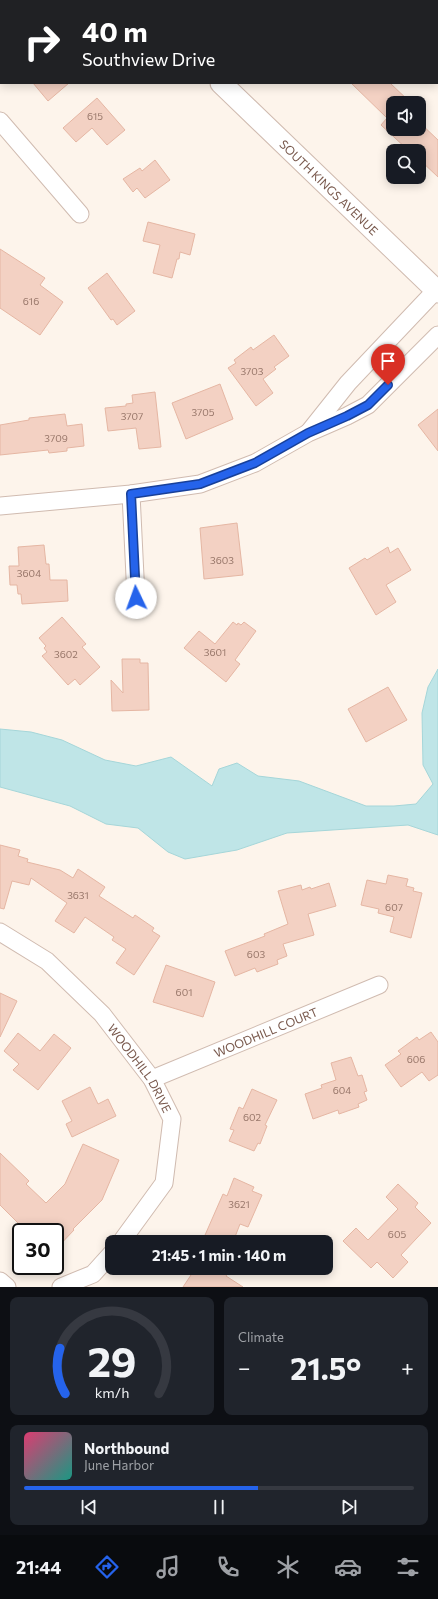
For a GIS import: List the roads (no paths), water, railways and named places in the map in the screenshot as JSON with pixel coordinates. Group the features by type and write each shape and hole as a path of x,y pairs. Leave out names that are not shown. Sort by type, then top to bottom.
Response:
{"street":[{"name":"SOUTH KINGS AVENUE","path":"222,84 437,291"},
{"path":"0,121 80,214"},
{"path":"308,433 348,383 437,291"},
{"path":"0,506 131,494 200,484 255,463 308,433 368,405 438,334"},
{"path":"131,494 136,598"},
{"name":"WOODHILL DRIVE","path":"0,932 47,961 102,1014 152,1079 172,1119 164,1183 127,1235"},
{"name":"WOODHILL COURT","path":"152,1079 379,985"},
{"path":"61,1287 93,1274 105,1261"},
{"path":"0,1280 7,1287"}],"water":[{"path":"438,669 438,835 408,825 287,833 237,850 185,859 168,852 138,828 106,824 70,806 0,787 0,729 31,732 62,740 105,760 136,766 171,757 212,786 219,769 237,763 258,776 299,781 366,806 416,804 433,784 423,765 422,713 428,687"}]}
